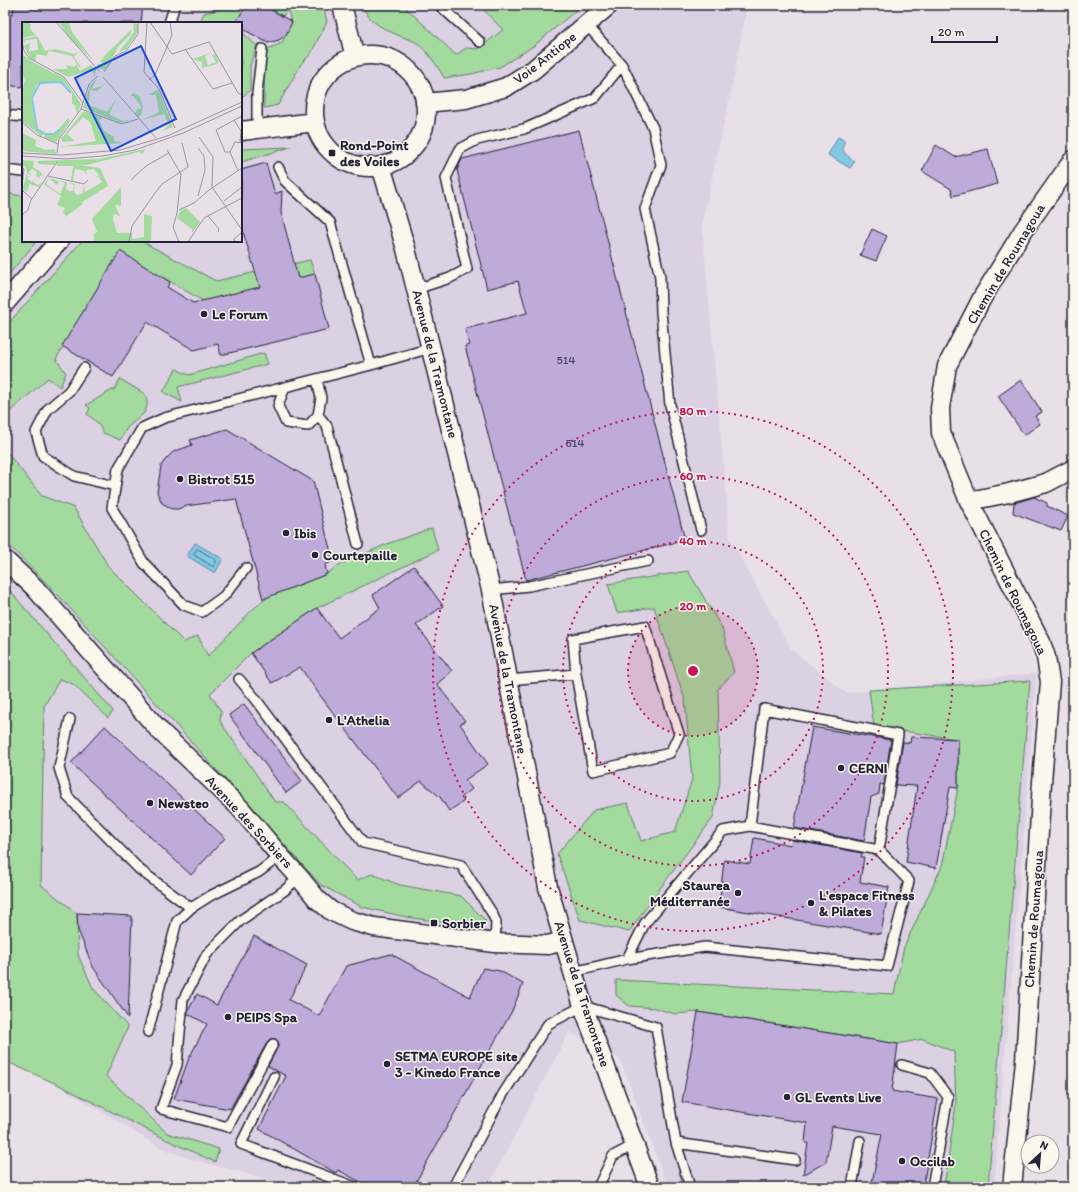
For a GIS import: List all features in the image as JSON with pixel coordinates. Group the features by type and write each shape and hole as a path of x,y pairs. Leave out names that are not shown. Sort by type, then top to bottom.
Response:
{"street":[{"path":"342,5 355,57"},
{"name":"Voie Antiope","path":"426,103 466,99 506,87 533,70 609,5"},
{"path":"370,55 386,58 400,64 412,75 421,88 426,103 426,118 416,144 395,162 381,166 364,167 352,164 332,153 321,139 314,122 316,95 322,82 330,71 342,62 355,57 370,55"},
{"path":"249,129 314,122"},
{"name":"Chemin de Roumagoua","path":"1012,1187 1025,1061 1042,782 1050,682 1046,656 1041,642 969,501 941,433 940,408 947,366 982,298 1023,231 1073,160"},
{"name":"Avenue de la Tramontane","path":"381,166 416,288 491,590 548,887 583,1006 650,1187"},
{"path":"5,302 58,242"},
{"path":"969,501 1009,493 1046,483 1073,469"},
{"name":"Avenue des Sorbiers","path":"5,560 34,587 160,731 240,808 317,899 331,911 352,921 374,928 495,943 548,945 564,942"}],"lane":[{"path":"169,22 175,5"},
{"path":"439,5 480,42"},
{"path":"587,25 622,65 653,128 661,165 646,210 660,277 661,312 670,405 701,530"},
{"path":"249,129 257,93 262,49"},
{"path":"416,288 450,278 466,269 446,178 460,149 477,140 524,129 595,98 622,65"},
{"path":"5,115 22,117"},
{"path":"278,167 285,182 330,222 370,365"},
{"path":"5,170 22,172"},
{"path":"246,568 224,596 202,612 184,605 144,563 112,508 118,469 142,428 164,418 431,348"},
{"path":"84,368 69,391 48,409 36,432 43,456 74,476 115,486"},
{"path":"285,387 278,406 286,423 308,426 318,415 321,398 316,379"},
{"path":"318,415 327,426 358,544"},
{"path":"491,590 529,586 648,561"},
{"path":"645,626 679,734 670,753 593,771 576,674 573,639 645,626"},
{"path":"508,680 576,674"},
{"path":"239,679 255,698 363,843 461,866 492,913 496,922 495,943"},
{"path":"750,826 764,709 898,735 879,850"},
{"path":"70,719 59,768 68,797 140,870 192,908"},
{"path":"573,972 627,959 705,947 887,966 909,881 879,850 750,826 723,831 645,923 627,959"},
{"path":"148,1032 177,921 192,908 210,896 259,872 280,856"},
{"path":"273,1044 228,1127 161,1109 177,1066 183,1000 207,954 240,920 285,890 299,877"},
{"path":"453,1187 503,1094 548,1024 583,1006 656,1027 676,1143 690,1187"},
{"path":"902,1065 930,1073 948,1097 932,1187"},
{"path":"274,1077 241,1144 355,1187"},
{"path":"852,1187 860,1141"},
{"path":"676,1143 795,1160"},
{"path":"598,1187 613,1156 634,1145"}],"shaded area":[{"path":"5,5 747,5 733,82 702,224 730,538 791,649 846,693 1037,673 994,1187 668,1187 620,1059 569,1032 488,1187 298,1187 190,1159 159,1147 39,1073 5,1060"}],"green space":[{"path":"240,5 247,5 236,22 200,22 204,13"},
{"path":"273,5 323,5 327,22 310,55 301,64 278,105 264,108 265,50 282,43 291,23 288,9 283,16 271,9"},
{"path":"363,5 403,5 456,55 466,48 478,49 503,30 479,5 582,5 535,45 500,67 471,74 444,78 425,50 414,41 390,32 378,25 369,17"},
{"path":"242,32 257,46 250,65 250,90 242,97"},
{"path":"291,147 242,162 242,149"},
{"path":"5,193 22,196 22,242 36,242 5,279"},
{"path":"81,242 143,242 216,281 310,260 315,274 208,304 120,252 56,359 66,373 60,387 48,378 5,416 5,327"},
{"path":"264,353 268,364 178,387 182,402 163,392 176,369 189,375"},
{"path":"120,379 145,394 147,406 144,413 127,428 120,440 103,433 98,423 87,414 90,408 86,405 114,390"},
{"path":"5,450 42,496 74,508 108,566 184,642 198,636 208,656 252,610 268,597 327,574 337,566 387,544 432,528 438,550 317,608 251,653 210,694 221,711 220,721 275,802 284,802 357,880 372,874 400,885 461,896 486,921 475,927 406,917 362,907 321,885 57,594 5,541"},
{"path":"688,571 722,628 734,672 718,689 720,782 713,818 629,932 580,920 557,854 594,810 628,803 641,841 675,832 692,779 685,700 654,607 617,613 608,584"},
{"path":"5,585 113,711 108,718 73,684 60,679 44,706 41,885 77,913 78,955 93,988 128,1027 106,1076 167,1133 219,1149 215,1162 167,1140 59,1085 5,1061"},
{"path":"1030,681 988,1187 944,1187 956,1104 954,1052 923,1039 898,1044 698,1012 675,1014 655,1008 629,1006 616,995 616,980 894,994 904,947 942,866 958,788 958,739 874,727 869,690"}],"water":[{"path":"838,137 845,141 843,150 845,153 855,161 850,168 828,155"},
{"path":"195,543 223,559 215,573 187,556"}],"building":[{"path":"14,5 143,5 141,22 22,22 22,87 5,85 5,13 13,14"},
{"path":"247,5 263,5 292,22 286,35 279,40 268,43 242,29 242,22 236,22"},
{"path":"579,130 685,540 526,580 465,346 469,345 465,329 527,313 518,281 487,289 457,170 462,159"},
{"path":"936,145 955,157 988,149 997,184 953,196 951,189 922,171"},
{"name":"Le Forum","path":"266,163 275,194 282,191 281,212 298,278 315,274 329,329 221,355 218,344 194,350 147,322 113,377 62,346 120,251 170,282 167,287 193,303 260,287 242,228 242,170"},
{"path":"872,229 887,236 876,261 860,255"},
{"path":"1021,380 1042,412 1035,416 1040,424 1024,435 998,396"},
{"name":"Ibis","path":"227,429 313,481 333,561 325,565 327,574 263,599 236,499 186,506 178,509 172,509 162,503 157,492 161,466 166,459 173,452 192,445 190,440"},
{"path":"1034,497 1047,503 1047,506 1068,516 1061,531 1013,513 1014,503"},
{"path":"414,566 443,606 416,625 452,671 437,684 465,721 460,724 488,764 465,780 472,789 461,798 464,801 449,811 440,797 421,781 398,798 300,667 272,683 251,653 317,608 339,638 380,608 373,595"},
{"path":"244,704 302,781 286,793 229,715"},
{"name":"Newsteo","path":"105,726 225,838 191,875 71,763"},
{"name":"CERNI","path":"812,727 891,740 884,785 880,784 879,794 871,797 864,841 794,828"},
{"path":"911,737 958,739 958,788 950,787 936,868 906,862 917,786 896,785 903,742 910,743"},
{"path":"754,838 791,845 792,840 862,853 861,857 864,857 860,882 889,887 881,934 719,907 724,860 750,864"},
{"path":"77,913 132,916 128,1018 93,967 78,930"},
{"name":"SETMA EUROPE site 3 - Kinedo France","path":"254,936 307,965 289,1000 319,1016 346,966 391,954 470,997 483,968 500,971 523,984 512,1011 413,1187 370,1187 338,1170 336,1173 259,1129 286,1076 268,1066 278,1046 278,1041 275,1039 270,1039 268,1041 230,1109 174,1099 189,1058 207,1024 188,1014 188,1011 197,994 217,1005"},
{"name":"GL Events Live","path":"698,1012 898,1044 892,1091 938,1099 923,1187 871,1187 882,1134 832,1126 826,1162 803,1175 808,1143 805,1143 807,1123 682,1102"}],"place":[{"name":"Rond-Point des Voiles","path":"332,153"},
{"name":"Le Forum","path":"204,314"},
{"name":"Bistrot 515","path":"180,479"},
{"name":"Ibis","path":"286,533"},
{"name":"Courtepaille","path":"315,555"},
{"name":"L'Athelia","path":"329,720"},
{"name":"CERNI","path":"841,768"},
{"name":"Newsteo","path":"150,803"},
{"name":"Staurea Méditerranée","path":"738,893"},
{"name":"L'espace Fitness & Pilates","path":"811,903"},
{"name":"Sorbier","path":"434,923"},
{"name":"PEIPS Spa","path":"228,1017"},
{"name":"SETMA EUROPE site 3 - Kinedo France","path":"387,1064"},
{"name":"GL Events Live","path":"787,1097"},
{"name":"Occilab","path":"902,1161"}]}
